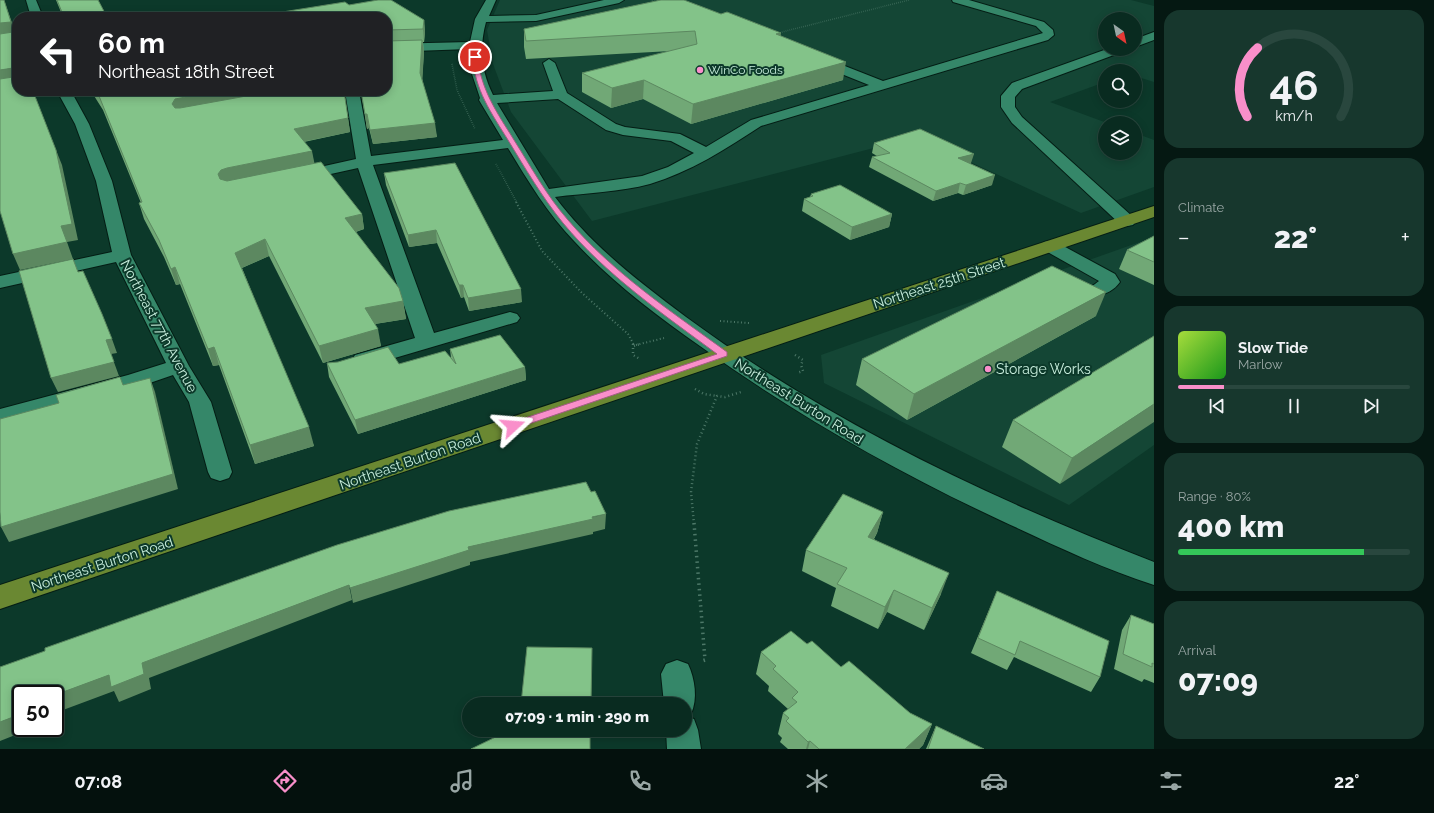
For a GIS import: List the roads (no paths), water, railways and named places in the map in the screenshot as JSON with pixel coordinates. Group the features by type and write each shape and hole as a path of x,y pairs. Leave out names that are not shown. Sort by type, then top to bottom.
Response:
{"main road":[{"name":"Northeast 25th Street","path":"724,354 1154,211"},
{"name":"Northeast Burton Road","path":"0,597 724,354"}],"street":[{"path":"31,0 35,12"},
{"path":"491,0 481,19 475,44 476,70 486,100 545,194 566,222 596,254 648,299 724,354"},
{"path":"481,19 536,18 619,0"},
{"path":"545,194 645,180 674,170 756,123 1048,35 1049,32 1040,24 957,0"},
{"path":"1142,40 1154,36"},
{"path":"392,48 475,44"},
{"path":"804,55 882,85"},
{"path":"1099,56 1016,86 1008,96 1008,107 1017,120 1127,221"},
{"path":"549,63 561,95"},
{"path":"486,100 561,95 611,127 623,131 675,137 706,153"},
{"name":"Northeast 77th Avenue","path":"67,96 82,124 104,181 122,255 178,366 200,402 220,472"},
{"path":"353,96 364,162 427,342"},
{"path":"286,179 364,162 512,143"},
{"path":"1050,246 1108,278 1110,282 1097,290"},
{"path":"0,282 122,255"},
{"path":"347,365 510,318"},
{"name":"Northeast Burton Road","path":"724,354 766,383 883,452 991,506 1154,574"},
{"path":"0,417 136,380 178,366"},
{"path":"677,674 679,697"},
{"path":"683,737 684,749"}],"place":[{"name":"WinCo Foods","path":"700,70"},
{"name":"Storage Works","path":"988,369"}]}
